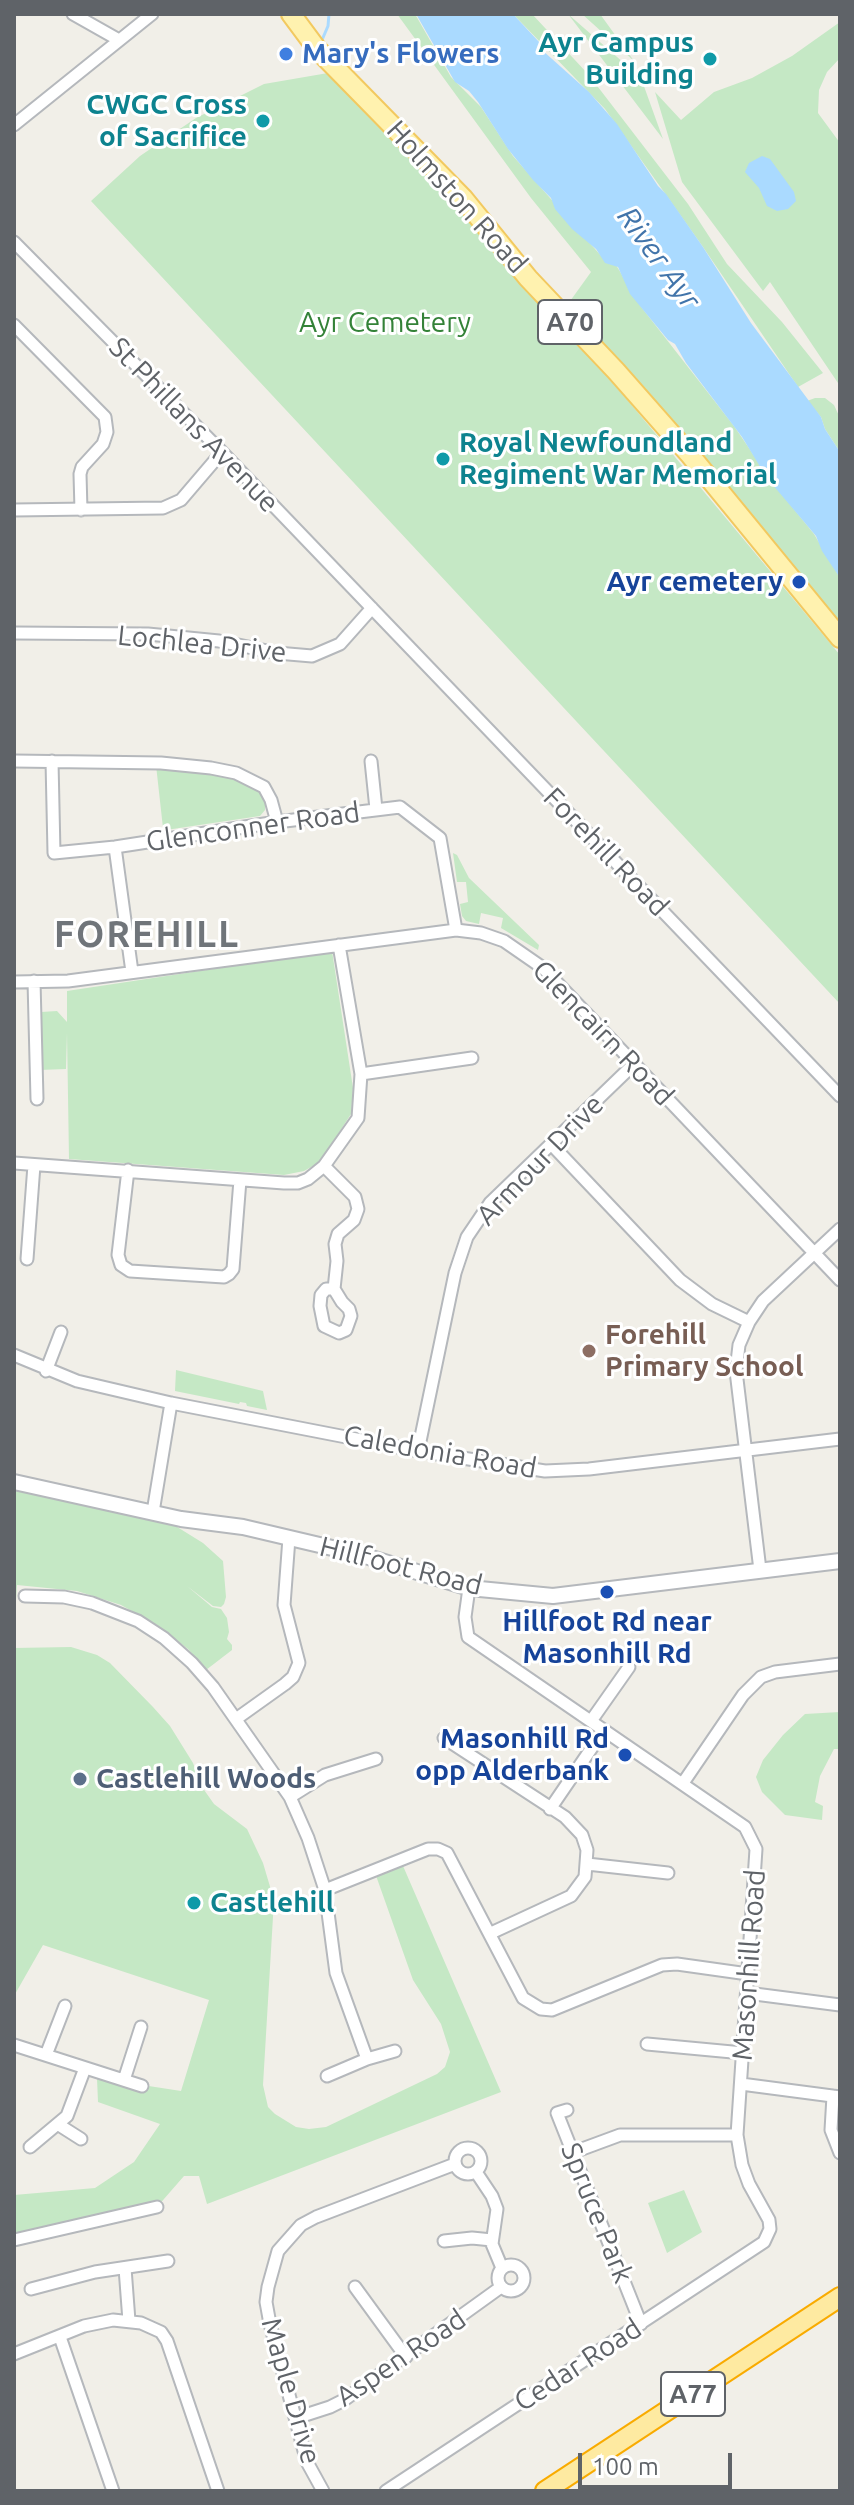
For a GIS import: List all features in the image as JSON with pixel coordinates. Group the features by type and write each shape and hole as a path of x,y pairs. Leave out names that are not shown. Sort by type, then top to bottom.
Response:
{"highway":[{"name":"A77","path":"545,2491 840,2297"}],"main road":[{"name":"Holmston Road","path":"291,14 317,49 463,198 528,278 643,403 840,638"}],"street":[{"path":"73,14 119,40"},
{"path":"14,124 152,14"},
{"name":"St Phillans Avenue","path":"14,242 372,608"},
{"path":"14,325 105,417 107,432 103,444 82,467 80,474 81,510"},
{"path":"14,510 163,508 174,505 222,452"},
{"name":"Lochlea Drive","path":"14,633 148,634 219,641 277,653 312,656 340,644 372,608"},
{"name":"Forehill Road","path":"372,608 840,1096"},
{"path":"14,761 161,763 236,773 264,787 277,822"},
{"name":"Glenconner Road","path":"52,761 54,853 400,807 440,838 456,930"},
{"path":"371,761 376,809"},
{"path":"115,847 132,972"},
{"name":"Glencairn Road","path":"14,982 68,981 456,930 481,933 504,941 543,968 840,1280"},
{"path":"14,1163 240,1180 298,1183 308,1179 324,1166 358,1118 361,1074 339,945"},
{"path":"34,981 37,1099"},
{"path":"361,1074 472,1058"},
{"name":"Armour Drive","path":"418,1451 455,1273 467,1237 490,1203 634,1064"},
{"path":"552,1145 680,1280 712,1304 749,1322"},
{"path":"27,1259 34,1165"},
{"path":"324,1166 355,1197 358,1209 354,1220 338,1234 334,1289"},
{"path":"128,1170 118,1255 121,1265 130,1271 224,1277 233,1269 240,1180"},
{"path":"760,1570 736,1371 739,1345 763,1301 840,1229"},
{"path":"46,1371 61,1332"},
{"name":"Caledonia Road","path":"14,1355 46,1371 77,1381 171,1403 418,1451 545,1471 589,1469 840,1439"},
{"path":"153,1512 171,1403"},
{"name":"Hillfoot Road","path":"14,1482 181,1519 243,1527 362,1555 469,1588 553,1596 840,1561"},
{"path":"236,1719 293,1677 299,1663 284,1605 289,1538"},
{"name":"Masonhill Road","path":"469,1588 465,1617 468,1637 745,1827 756,1849 737,2135 749,2184 769,2220 768,2237"},
{"path":"25,1596 64,1597 92,1603 138,1621 164,1638 192,1663 236,1719 290,1797 308,1838 325,1890 336,1973 367,2059"},
{"path":"683,1783 743,1695 761,1677 775,1672 840,1664"},
{"path":"591,1721 628,1667"},
{"path":"550,1809 604,1730"},
{"path":"444,1738 565,1817 582,1835 587,1850 585,1877 571,1896 491,1933"},
{"path":"290,1797 325,1775 376,1759"},
{"path":"325,1890 417,1853 438,1849 447,1853 523,1998 541,2009 552,2010 662,1965 677,1964 748,1974"},
{"path":"587,1864 668,1873"},
{"path":"747,1993 840,2005"},
{"path":"46,2055 65,2006"},
{"path":"124,2080 141,2027"},
{"path":"647,2044 743,2053"},
{"path":"14,2045 142,2086"},
{"path":"327,2076 395,2051"},
{"path":"30,2147 67,2116 85,2068"},
{"path":"741,2084 837,2096 831,2130 840,2153"},
{"name":"Spruce Park","path":"567,2110 557,2113 641,2324"},
{"path":"59,2125 81,2139"},
{"path":"574,2152 620,2135 737,2135"},
{"name":"Maple Drive","path":"323,2491 307,2462 266,2302 278,2251 301,2225 316,2217 455,2164 459,2151 473,2149 481,2159 476,2172 497,2209 492,2240 494,2254 502,2268"},
{"path":"455,2164 463,2174 476,2172"},
{"path":"14,2240 157,2207"},
{"name":"Cedar Road","path":"386,2491 768,2237"},
{"path":"444,2241 472,2238 492,2240"},
{"path":"31,2289 66,2278 168,2261"},
{"name":"Maple Drive","path":"515,2265 522,2271 525,2279 517,2290 508,2291 501,2287 498,2277 502,2268 515,2265"},
{"path":"125,2268 129,2321"},
{"path":"355,2287 406,2357"},
{"name":"Aspen Road","path":"296,2418 330,2407 406,2357 501,2287"},
{"path":"14,2354 99,2323 129,2321 151,2326 161,2332 167,2341 218,2491"},
{"path":"60,2337 113,2491"}],"green space":[{"path":"397,14 415,14 451,77 481,107 513,156 603,258 616,265 642,308 814,534 840,578 840,623 671,418 568,304 591,272 531,198"},
{"path":"513,14 532,14 588,74 688,204 727,264 782,322 823,373 798,387 605,109"},
{"path":"568,14 641,78 663,139"},
{"path":"582,14 600,14 634,61"},
{"path":"840,22 840,58 827,72 819,90 818,113 840,143 840,386 770,282 763,291 682,182 655,92 681,120 714,92 752,78 792,56"},
{"name":"Ayr Cemetery","path":"328,73 485,238 625,397 840,655 840,1004 91,201 140,156 196,118 264,84"},
{"path":"825,398 834,405 840,418 840,452 821,417 807,401"},
{"path":"156,765 234,777 260,790 265,810 260,816 166,830 163,828"},
{"path":"453,853 469,878 539,945 538,950 501,928 503,918 481,913 479,924 466,921 460,904 468,902 466,882 457,882"},
{"path":"332,951 353,1088 351,1114 320,1162 304,1171 284,1175 69,1159 67,1033 66,1069 39,1070 41,1012 57,1011 67,1022 67,991"},
{"path":"176,1370 263,1391 267,1410 247,1406 246,1403 175,1391"},
{"path":"14,1482 153,1512 203,1543 223,1561 224,1604 221,1607 213,1606 187,1586 212,1607 221,1609 227,1618 227,1639 232,1650 206,1670 188,1649 157,1625 121,1605 77,1591 17,1585 14,1632"},
{"path":"71,1647 97,1655 110,1663 170,1726 193,1763 202,1787 214,1804 247,1829 263,1863 274,1900 263,2085 268,2107 296,2127 326,2127 437,2074 445,2067 450,2052 441,2024 413,1980 374,1870 400,1859 501,2092 207,2204 199,2176 184,2176 157,2207 14,2240 14,2195 95,2188 134,2162 160,2124 98,2102 97,2078 181,2091 209,2000 43,1945 14,1996 14,1648"},
{"path":"840,1712 840,1749 834,1749 820,1776 815,1802 823,1806 822,1820 785,1815 762,1792 756,1777 763,1760 805,1714"},
{"path":"684,2190 702,2232 667,2253 648,2203"}],"water":[{"name":"River Ayr","path":"416,14 513,14 540,43 542,50 589,92 617,124 703,247 751,323 821,417 840,452 840,578 816,536 767,478 742,437 675,344 668,340 630,294 618,267 605,263 596,249 572,229 555,209 551,198 508,149 478,102 455,82"},
{"path":"762,156 770,159 794,192 796,201 788,209 777,211 767,206 759,188 745,172 749,163"}],"waterway":[{"path":"322,40 329,14"}],"place":[{"name":"Mary's Flowers","path":"286,54"},
{"name":"Ayr Campus Building","path":"710,59"},
{"name":"CWGC Cross of Sacrifice","path":"263,121"},
{"name":"Royal Newfoundland Regiment War Memorial","path":"443,459"},
{"name":"Ayr cemetery","path":"799,582"},
{"name":"Forehill Primary School","path":"589,1351"},
{"name":"Hillfoot Rd near Masonhill Rd","path":"607,1592"},
{"name":"Masonhill Rd opp Alderbank","path":"625,1755"},
{"name":"Castlehill Woods","path":"80,1779"},
{"name":"Castlehill","path":"194,1903"}],"district":[{"name":"FOREHILL","path":"147,935"}]}
